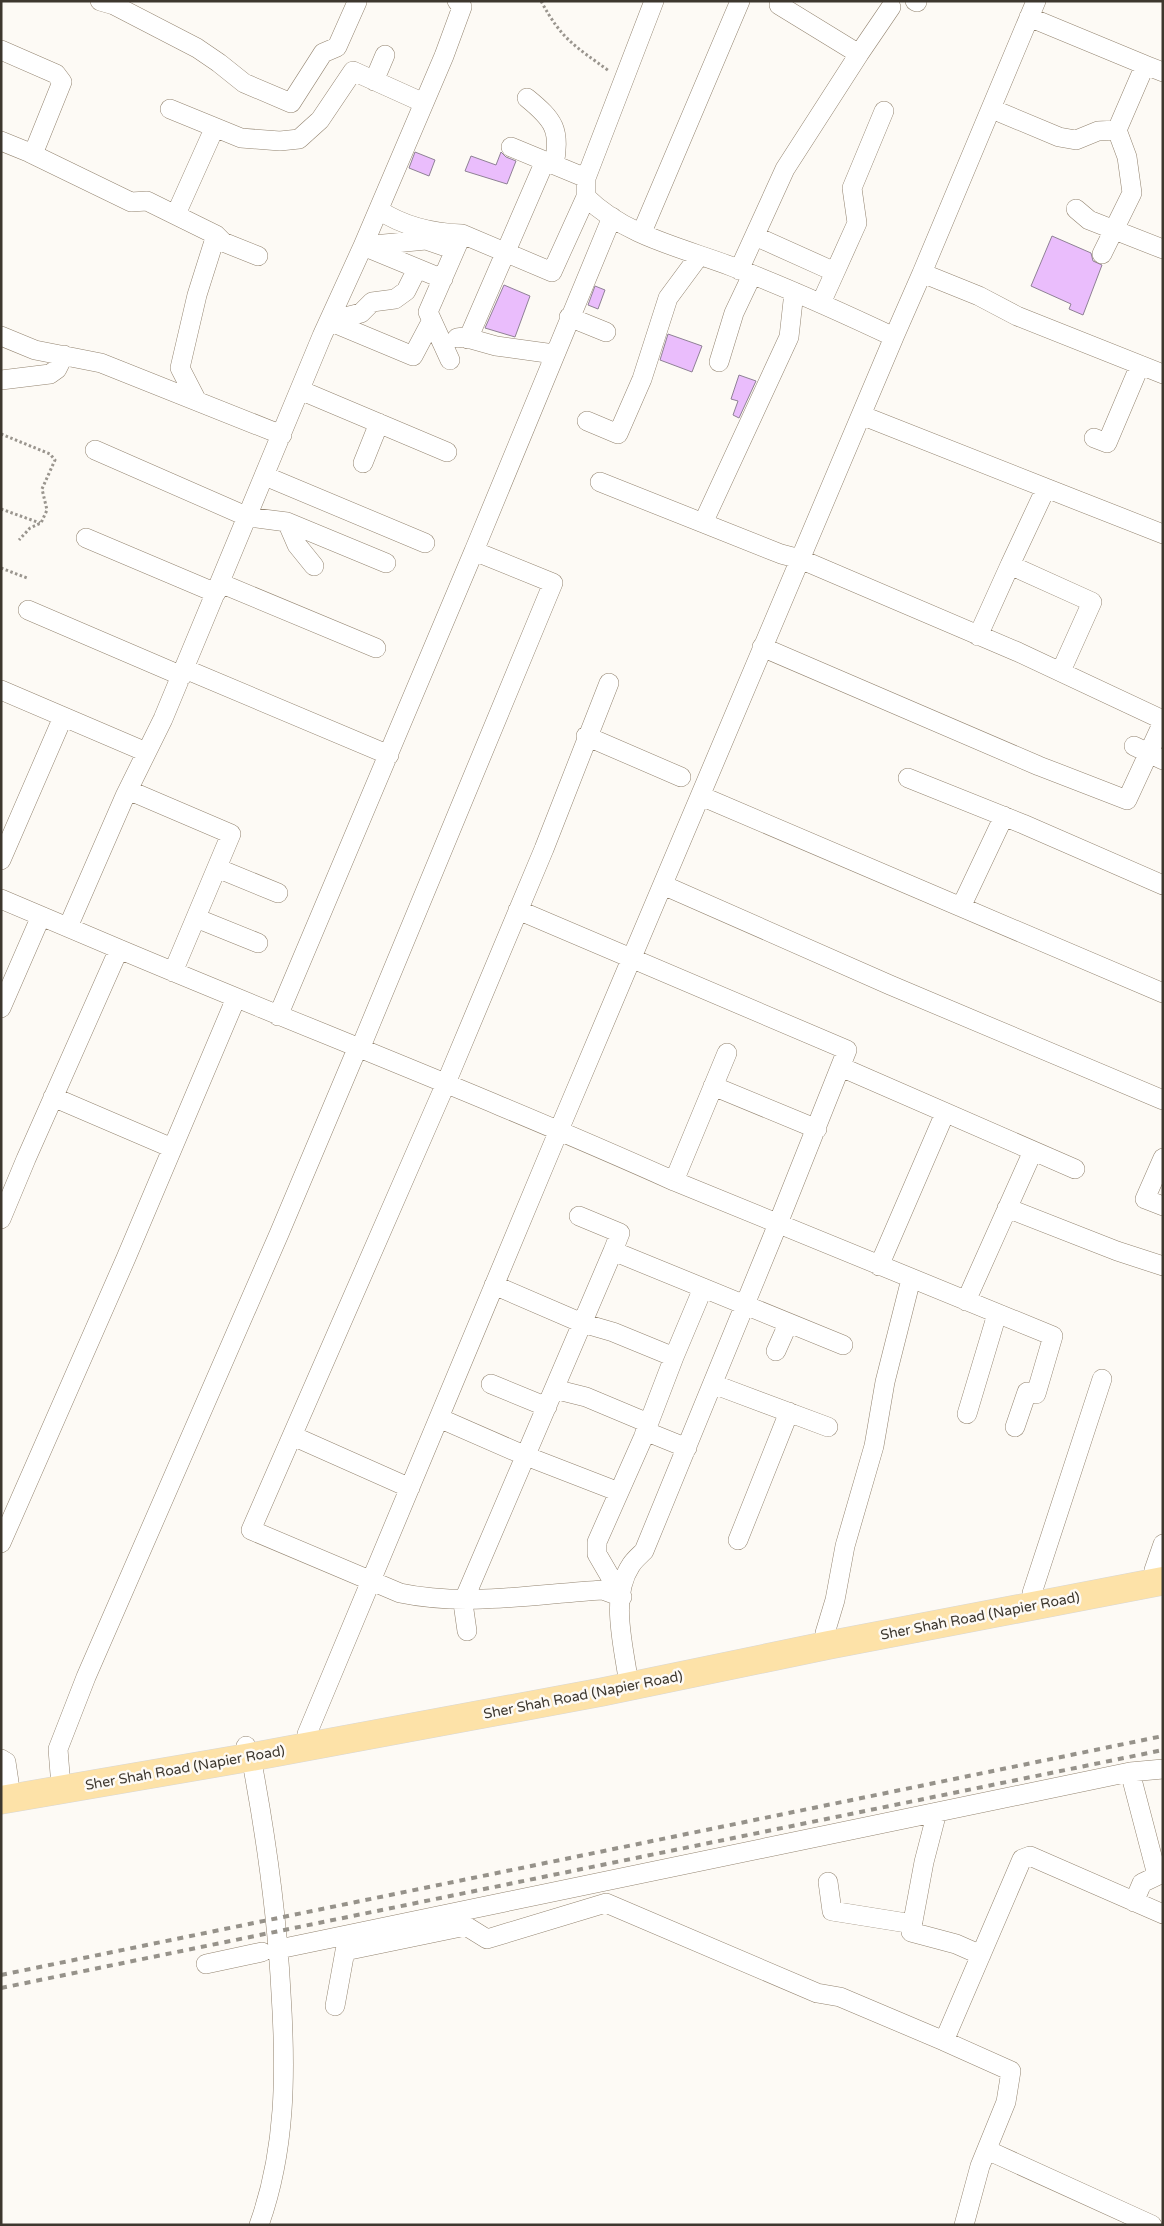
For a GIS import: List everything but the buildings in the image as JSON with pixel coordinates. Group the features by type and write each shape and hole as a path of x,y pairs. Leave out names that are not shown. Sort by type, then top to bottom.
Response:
{"main road":[{"name":"Sher Shah Road (Napier Road)","path":"3,1781 248,1751 307,1734 600,1685 627,1672 827,1639 1032,1593 1160,1573"},
{"name":"Sher Shah Road (Napier Road)","path":"3,1781 248,1751 600,1685 1160,1573"}],"street":[{"path":"100,1 114,6 197,48 244,83 291,103 323,53 337,47 357,2"},
{"path":"68,927 128,790 183,672 329,321 364,246 462,7 457,1"},
{"path":"364,246 426,240 458,242 506,252 552,272 586,187 622,83 654,1"},
{"path":"642,232 740,1"},
{"path":"781,1 779,4 859,54"},
{"path":"719,362 755,236 785,169 891,7"},
{"path":"307,1734 762,647 992,110 1033,9 1145,65 1163,72"},
{"path":"1,50 56,74 62,82 33,154 30,153"},
{"path":"374,81 385,55"},
{"path":"1102,254 1132,193 1127,157 1117,130 1145,65"},
{"path":"170,109 214,129 241,138 280,141 299,138 320,120 353,71 424,103"},
{"path":"468,339 506,252 549,163 558,135 549,120 527,98"},
{"path":"822,303 857,223 852,188 884,110"},
{"path":"992,110 1059,137 1076,140 1098,131 1117,130"},
{"path":"176,214 214,129"},
{"path":"1,141 131,202 147,200 216,235 223,242 258,256"},
{"path":"511,147 549,163 586,187 598,208 642,232 822,303 894,337"},
{"path":"1076,209 1089,220 1163,249"},
{"path":"379,210 409,224 445,233 458,242"},
{"path":"278,1016 389,755 612,216"},
{"path":"197,401 180,368 182,351 216,235"},
{"path":"755,236 835,272"},
{"path":"450,360 428,312 458,242"},
{"path":"364,246 442,279"},
{"path":"587,420 618,434 642,379 668,298 699,256"},
{"path":"329,321 361,313 372,302 395,299 406,292 417,269"},
{"path":"922,273 979,296 1017,316 1163,374"},
{"path":"704,523 789,337 794,292"},
{"path":"569,317 606,332"},
{"path":"329,321 413,356 432,322"},
{"path":"1,336 35,350 101,363 282,435"},
{"path":"441,341 468,339 496,346 554,354"},
{"path":"1,380 50,374 57,369 64,355"},
{"path":"1094,438 1107,443 1140,364"},
{"path":"165,387 183,376"},
{"path":"300,390 447,452"},
{"path":"861,415 1046,488 1161,528"},
{"path":"363,463 379,423"},
{"path":"95,450 248,517 287,522 386,563"},
{"path":"265,476 426,543"},
{"path":"600,482 782,554 800,559 1060,672 1163,721 1127,800 1039,766 762,647"},
{"path":"978,636 1046,488"},
{"path":"287,522 297,545 314,566"},
{"path":"86,538 376,648"},
{"path":"60,1774 58,1748 86,1677 358,1049 553,583 474,550"},
{"path":"1010,566 1092,602 1060,672"},
{"path":"28,610 389,755"},
{"path":"609,683 586,736 544,849 446,1083 252,1530 371,1581 412,1595 464,1600 603,1590 622,1597"},
{"path":"1,690 146,752"},
{"path":"1,860 63,717"},
{"path":"586,736 681,777"},
{"path":"908,778 1004,816 1163,886"},
{"path":"128,790 231,834 173,972"},
{"path":"700,796 1163,993"},
{"path":"961,907 1004,816"},
{"path":"217,868 278,893"},
{"path":"663,885 890,985 1163,1100"},
{"path":"1,899 278,1016 559,1130 674,1181 1053,1336 1036,1394 1028,1392 1015,1427"},
{"path":"518,910 847,1050 817,1129 644,1550 630,1565 623,1583 620,1618 627,1672"},
{"path":"1,1008 41,916"},
{"path":"196,918 258,943"},
{"path":"1,1219 119,949"},
{"path":"1,1543 236,998"},
{"path":"674,1181 727,1053"},
{"path":"841,1067 1075,1169"},
{"path":"713,1086 817,1129"},
{"path":"53,1097 172,1148"},
{"path":"879,1266 945,1113"},
{"path":"966,1301 1033,1151"},
{"path":"1163,1158 1145,1199 1163,1206"},
{"path":"1007,1208 1117,1251 1163,1266"},
{"path":"467,1631 464,1600 620,1233 579,1216"},
{"path":"613,1251 843,1346"},
{"path":"827,1639 845,1546 874,1446 885,1382 911,1279"},
{"path":"494,1285 582,1323 614,1332 674,1357"},
{"path":"622,1597 597,1554 597,1542 647,1427 703,1288"},
{"path":"967,1414 997,1314"},
{"path":"776,1351 788,1324"},
{"path":"1032,1593 1102,1379"},
{"path":"491,1384 547,1407"},
{"path":"713,1384 828,1427"},
{"path":"554,1389 586,1397 686,1448"},
{"path":"738,1540 790,1412"},
{"path":"439,1418 526,1456 619,1492"},
{"path":"293,1436 410,1488"},
{"path":"1160,1573 1163,1544"},
{"path":"248,1751 268,1848 278,1932 284,2048 282,2122 272,2191 259,2225"},
{"path":"284,1948 1130,1772 1163,1769"},
{"path":"1130,1772 1160,1874 1142,1883 1134,1902"},
{"path":"937,1812 924,1862 912,1932 956,1944 981,1954"},
{"path":"944,2041 1022,1859 1030,1856 1163,1914"},
{"path":"828,1882 832,1911 913,1924"},
{"path":"335,2006 345,1951 466,1926 487,1938 606,1903 817,1993 840,1997 1011,2071 1006,2102 987,2150 964,2225"},
{"path":"206,1964 262,1952"},
{"path":"987,2150 1152,2225"}],"path":[{"path":"541,1 558,31 622,83"},
{"path":"1,434 50,454 54,460 42,489 47,510 40,523 30,528 20,540"},
{"path":"1,509 40,523"},
{"path":"1,568 27,578"}],"railway":[{"path":"1,1975 1163,1736"},
{"path":"1,1988 1163,1750"}]}
